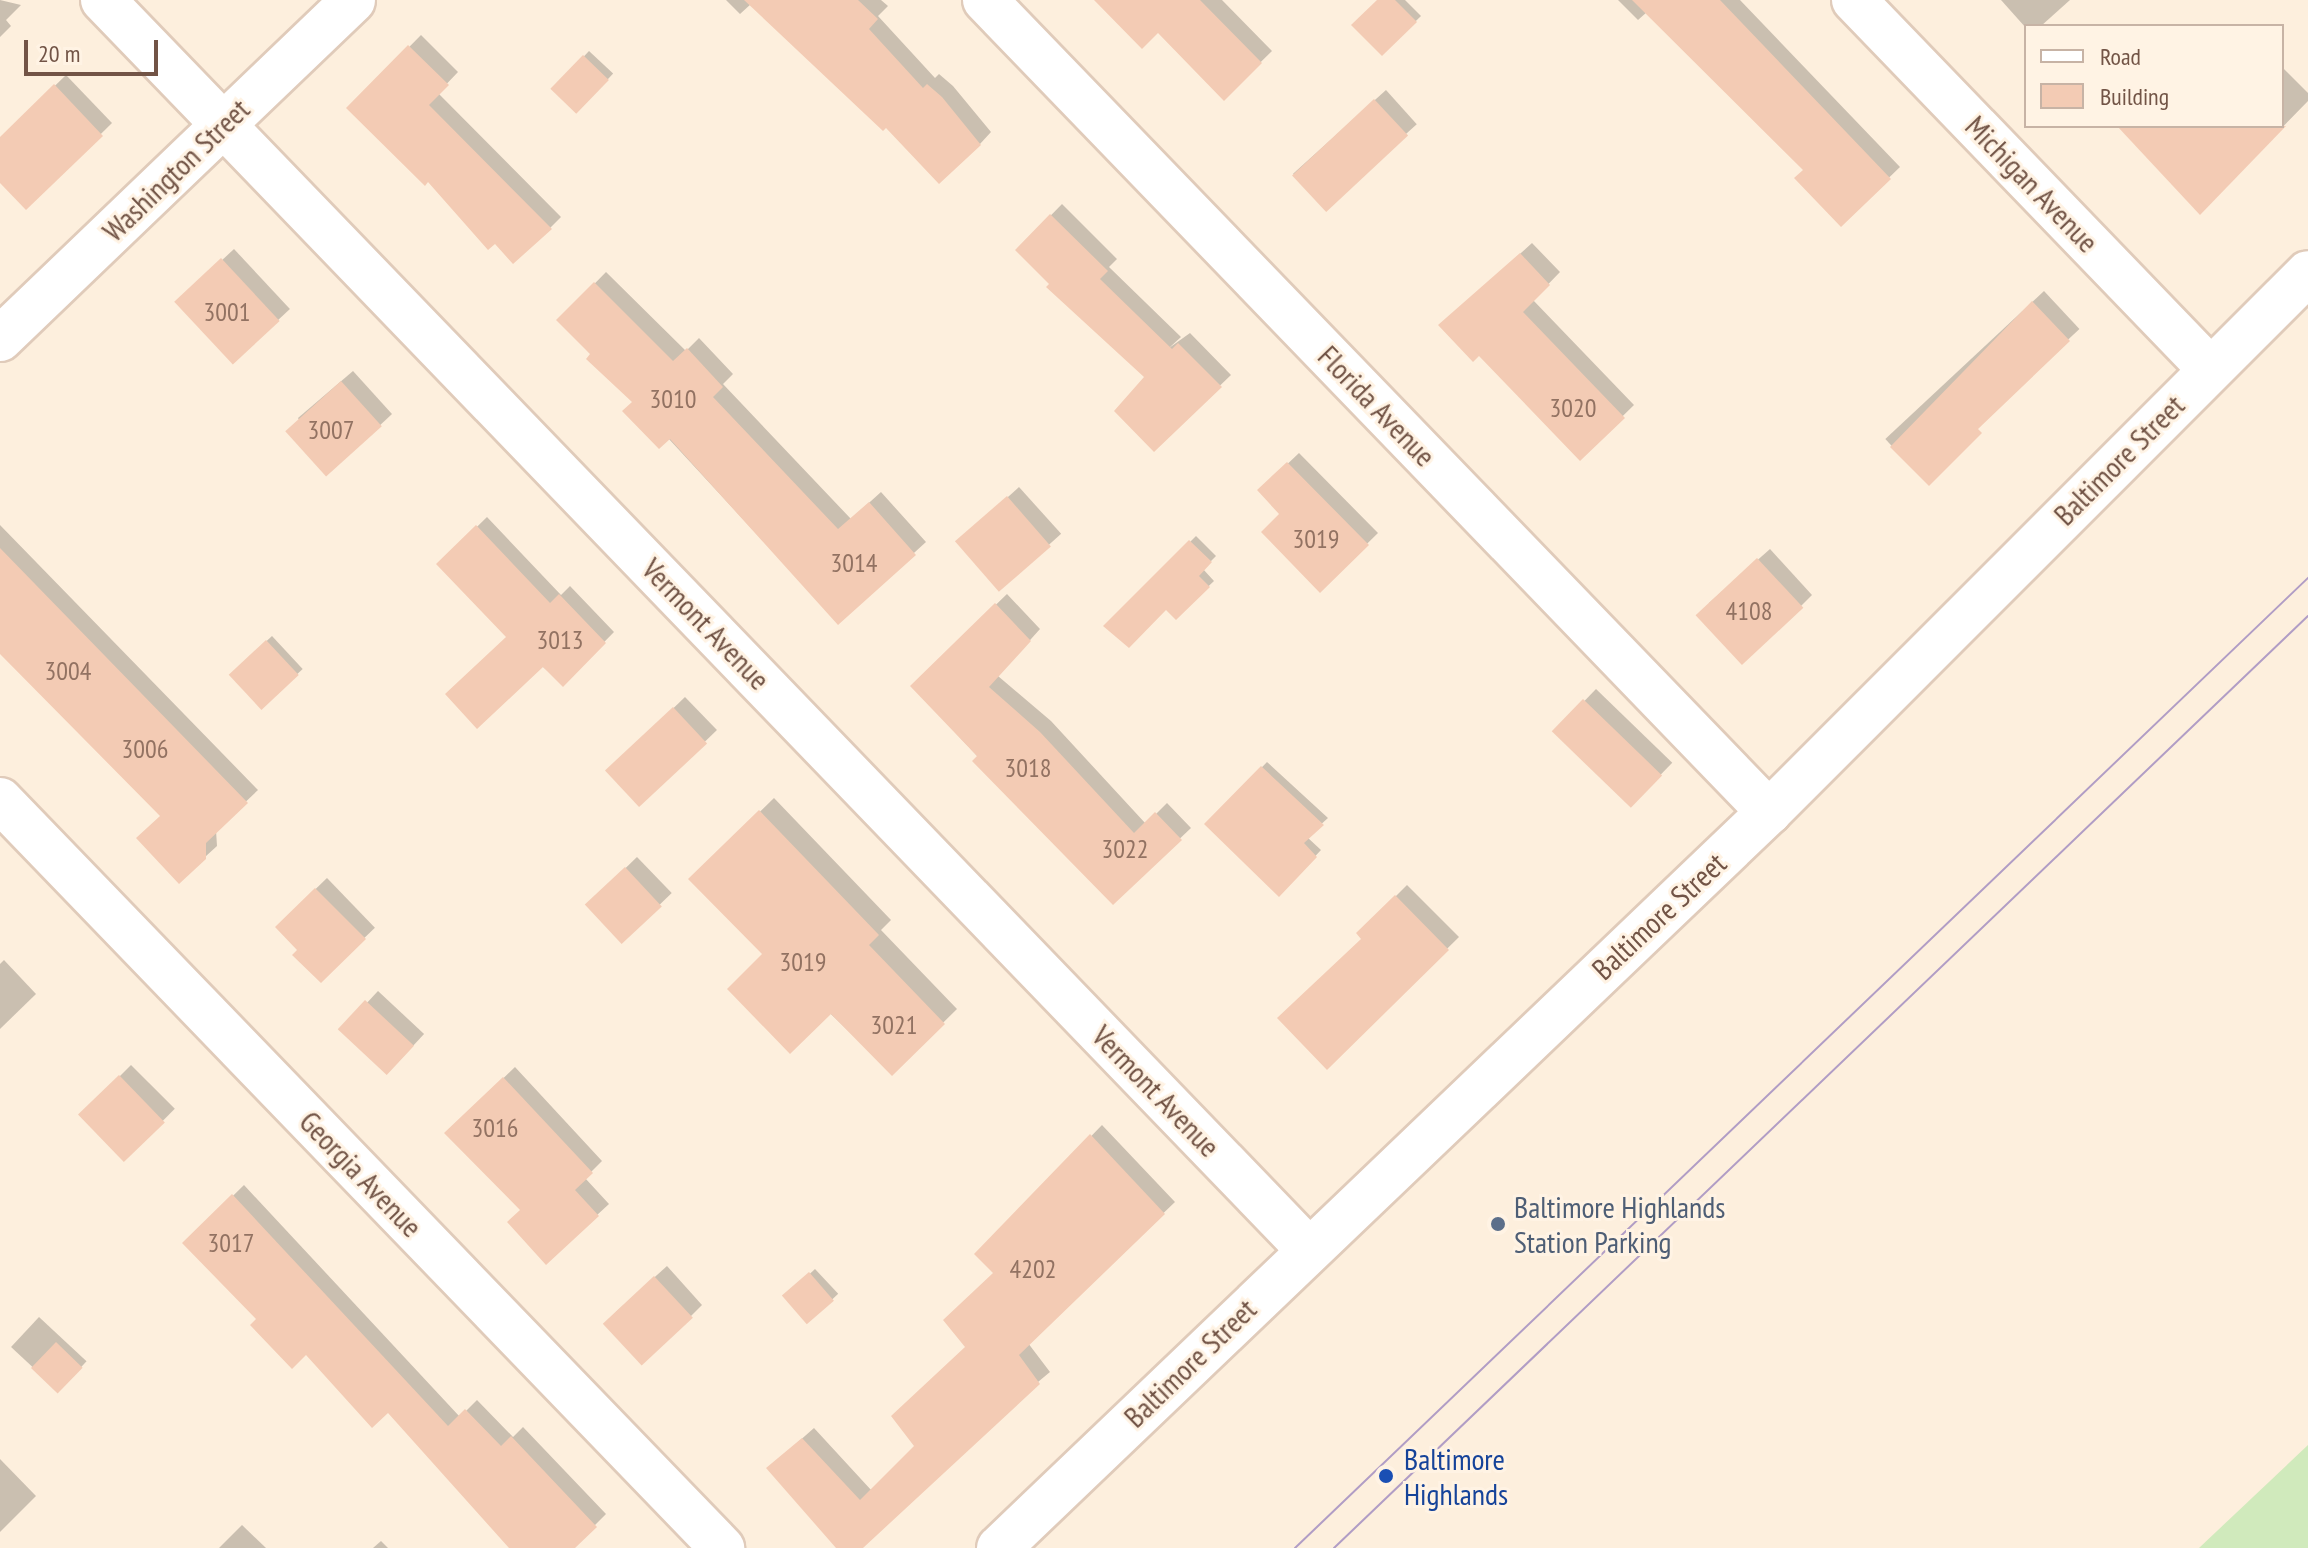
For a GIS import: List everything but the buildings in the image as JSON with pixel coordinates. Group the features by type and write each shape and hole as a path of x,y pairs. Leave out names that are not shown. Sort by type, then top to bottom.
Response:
{"street":[{"name":"Vermont Avenue","path":"103,0 1308,1249"},
{"name":"Washington Street","path":"0,339 353,0"},
{"name":"Florida Avenue","path":"985,0 1769,812"},
{"name":"Michigan Avenue","path":"1854,0 2210,369"},
{"name":"Baltimore Street","path":"999,1548 1308,1249 1769,812 2308,273"},
{"name":"Georgia Avenue","path":"0,800 722,1548"}],"green space":[{"path":"2308,1445 2308,1548 2199,1548"}],"tram line":[{"path":"1295,1548 2308,578"},
{"path":"1334,1548 2308,616"}],"place":[{"name":"Baltimore Highlands Station Parking","path":"1498,1224"},
{"name":"Baltimore Highlands","path":"1386,1476"}]}
